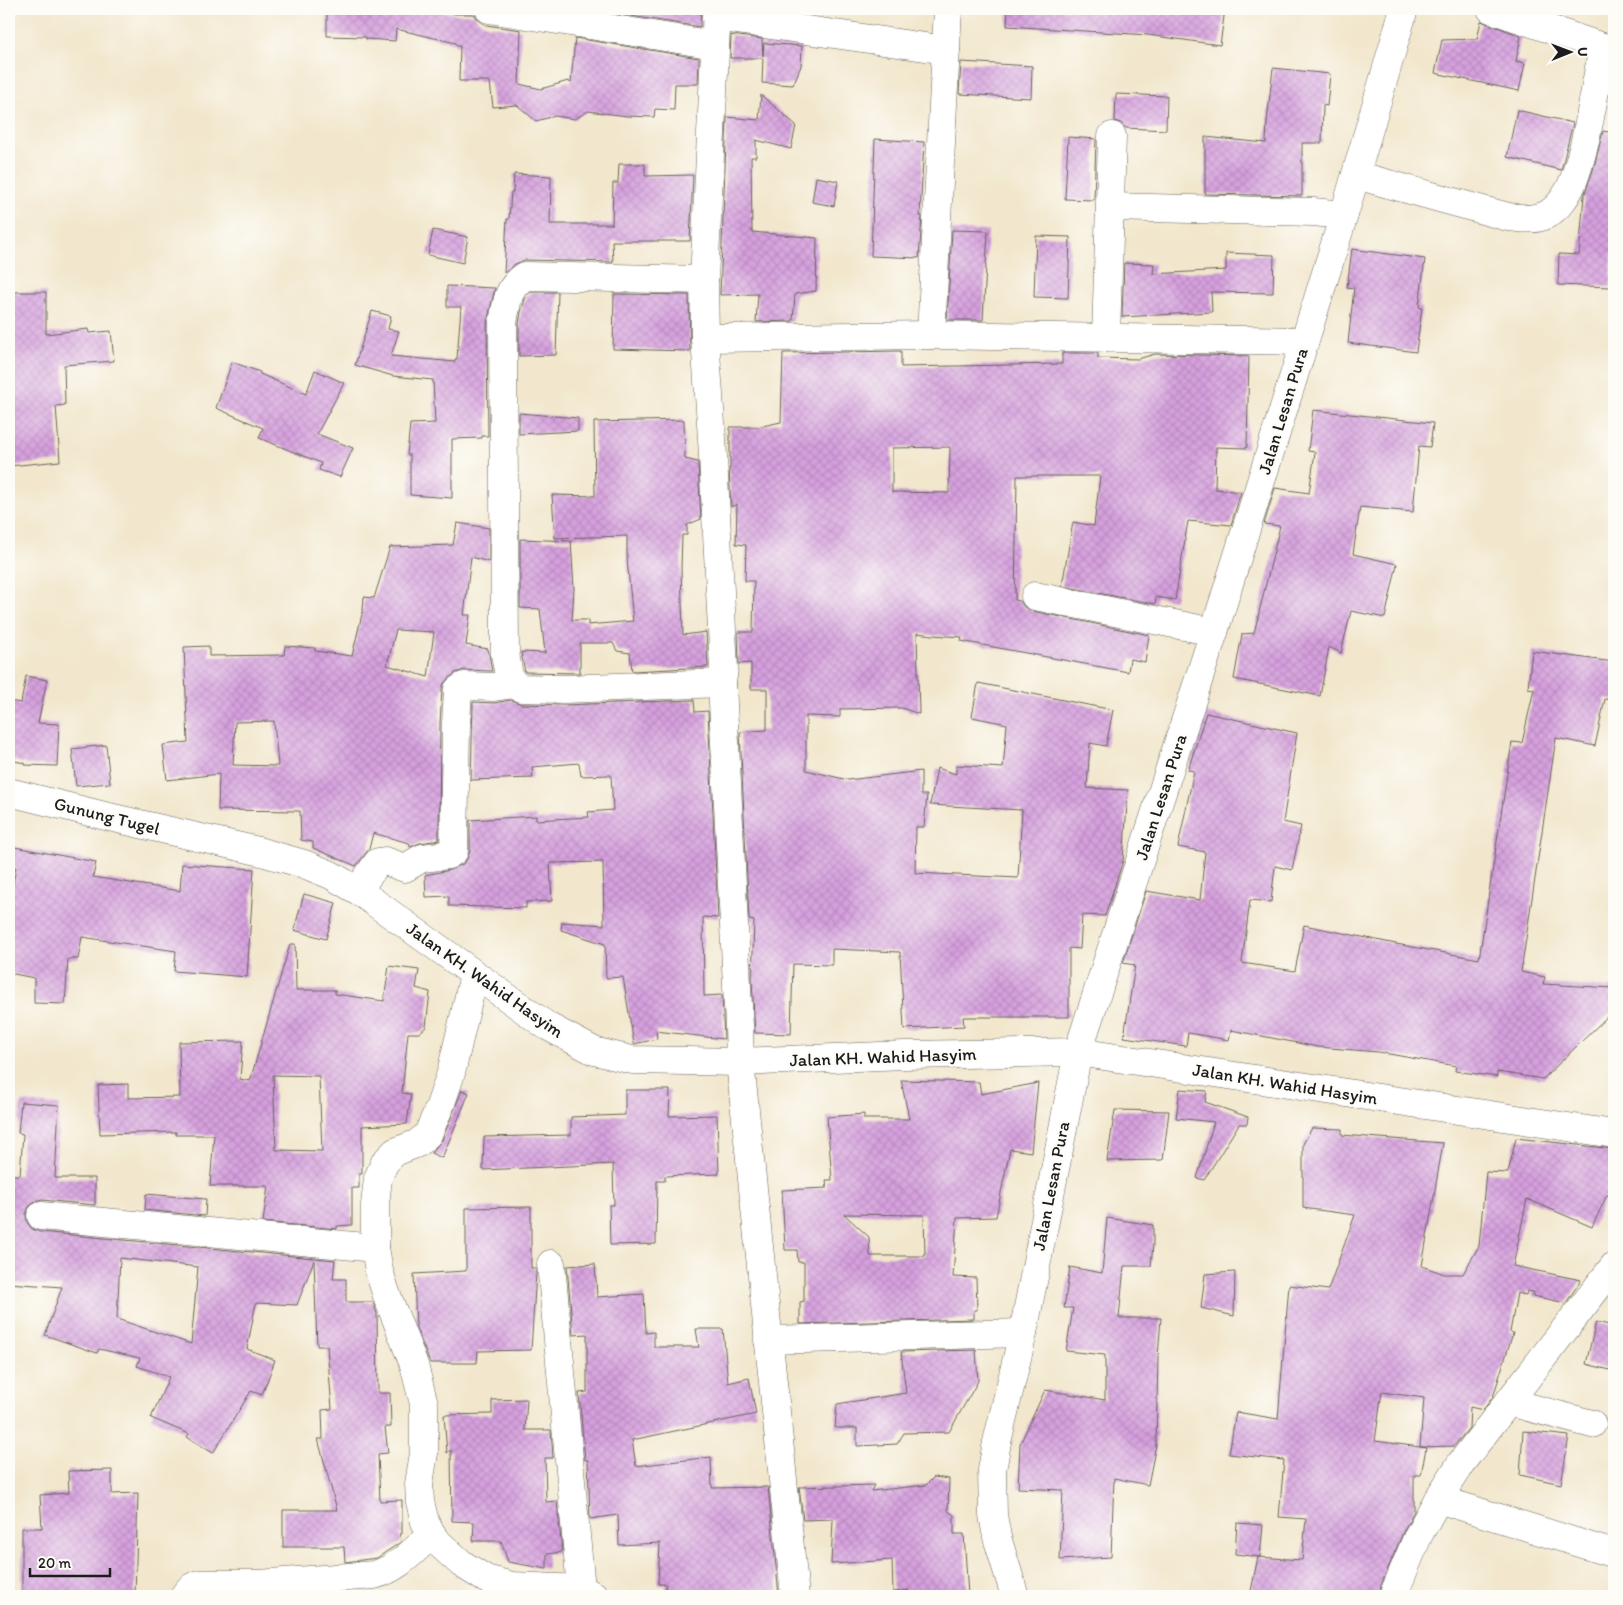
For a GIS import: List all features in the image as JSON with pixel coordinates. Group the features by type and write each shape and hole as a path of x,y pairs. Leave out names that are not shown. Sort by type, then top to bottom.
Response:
{"street":[{"path":"489,9 715,46"},
{"path":"931,335 948,9"},
{"name":"Jalan Lesan Pura","path":"1015,1596 997,1537 993,1515 992,1470 1023,1333 1078,1052 1214,632 1305,341 1404,9"},
{"path":"1356,175 1508,217 1532,220 1546,215 1560,204 1574,181 1608,49 1491,9"},
{"path":"794,1596 740,1062 722,683 724,668 722,620 705,338 704,280 717,13 946,50"},
{"path":"1106,338 1112,136"},
{"path":"1111,207 1313,212 1344,215"},
{"path":"704,280 525,276 516,282 510,291 503,324 505,654 509,676 514,684 530,690 722,683"},
{"path":"705,338 931,335 1305,341"},
{"path":"1035,596 1214,632"},
{"path":"358,890 378,862 385,861 404,868 422,858 448,855 454,851 458,690 464,686 494,687 514,684"},
{"name":"Gunung Tugel","path":"9,792 205,839"},
{"name":"Jalan KH. Wahid Hasyim","path":"205,839 304,864 331,875 358,890 547,1026 594,1051 632,1060 740,1062 906,1055 1078,1052 1614,1134"},
{"path":"474,974 451,1073 440,1106 428,1134 418,1143 395,1152 384,1162 378,1178 375,1205 376,1248 386,1293 420,1384 424,1404 424,1453 419,1484 420,1502 425,1522 434,1539 462,1564 486,1579 512,1586 588,1593 552,1264"},
{"path":"41,1216 376,1248"},
{"path":"1393,1596 1418,1536 1438,1499 1461,1463 1614,1266"},
{"path":"768,1340 1023,1333"},
{"path":"1509,1402 1592,1424"},
{"path":"1438,1499 1614,1554"},
{"path":"184,1596 189,1588 202,1584 259,1584 385,1573 395,1568 432,1534"}],"building":[{"path":"327,9 433,9 456,14 474,14 479,21 486,25 521,30 519,84 541,89 568,81 571,83 575,38 699,58 698,84 675,84 674,110 655,109 654,117 588,111 575,119 555,116 536,121 517,105 493,107 490,82 459,81 460,46 456,46 456,43 396,29 395,41 366,39 366,37 327,36"},
{"path":"587,9 701,9 700,27"},
{"path":"1008,9 1225,9 1220,45 1148,35 1007,26"},
{"path":"1481,21 1521,36 1516,61 1525,63 1519,91 1435,73 1442,40 1477,39"},
{"path":"731,35 762,39 763,56 764,43 802,46 801,66 793,85 762,83 763,58 730,58"},
{"path":"961,62 1032,66 1031,98 959,94"},
{"path":"1273,68 1330,74 1327,106 1323,105 1322,143 1302,143 1302,196 1205,194 1205,137 1266,143"},
{"path":"1116,94 1167,96 1166,130 1126,128 1121,123 1115,121"},
{"path":"761,95 796,125 791,149 756,140 756,157 751,157 752,232 817,238 816,291 795,294 793,321 756,322 758,294 720,295 727,117 759,120"},
{"path":"1517,110 1573,123 1561,170 1507,157"},
{"path":"1603,131 1614,133 1614,230 1611,287 1558,285 1559,254 1579,255 1584,196"},
{"path":"1068,137 1096,139 1094,200 1065,199"},
{"path":"875,139 924,142 919,258 871,256"},
{"path":"619,164 645,164 645,176 693,175 690,241 612,241 613,262 525,260 515,264 504,273 507,219 509,219 514,174 551,176 550,224 612,225 613,183 618,183"},
{"path":"816,177 838,181 834,206 812,202"},
{"path":"433,230 468,237 463,263 428,255"},
{"path":"952,230 988,231 983,320 947,320"},
{"path":"1036,236 1070,237 1068,298 1034,297"},
{"path":"1352,249 1425,259 1419,307 1422,308 1416,352 1348,343 1354,288 1347,287"},
{"path":"1226,253 1274,255 1273,293 1211,292 1212,312 1122,317 1124,263 1154,264 1153,274 1226,270"},
{"path":"447,286 495,288 487,323 488,436 452,439 452,498 410,495 410,455 407,455 410,424 435,423 433,380 393,376 355,365 372,311 391,316 388,329 399,331 391,356 455,362 455,359 457,359 461,307 447,307"},
{"path":"12,292 46,292 46,334 88,329 89,333 111,331 114,361 64,365 65,405 56,406 60,461 9,466 9,305 12,305"},
{"path":"530,292 558,292 556,355 519,356 521,312 525,299"},
{"path":"614,294 689,295 690,351 613,349"},
{"path":"901,351 901,367 1062,364 1062,353 1098,353 1098,358 1138,359 1155,354 1249,356 1247,448 1216,447 1215,489 1241,492 1231,525 1188,521 1175,600 1156,597 1155,604 1062,586 1073,522 1094,526 1100,476 1017,476 1015,600 1020,601 1024,607 1032,611 1149,635 1145,662 1130,659 1128,672 961,641 962,637 917,633 919,714 902,708 840,709 840,717 806,716 806,770 848,780 921,771 921,795 927,795 924,827 916,827 915,873 1018,878 1022,810 930,805 937,768 956,774 956,765 1003,768 1007,724 972,717 978,683 1113,710 1106,746 1090,743 1087,788 1128,790 1123,861 1105,916 1082,915 1080,949 1069,948 1069,1017 963,1017 964,1026 904,1029 900,952 832,949 832,965 793,964 791,1034 755,1033 752,981 754,921 749,920 740,732 767,730 767,689 751,689 751,663 739,664 738,632 753,632 754,581 745,581 746,545 736,544 737,504 731,507 729,468 730,427 758,427 781,422 783,353","holes":["950,447 949,493 892,492 892,448"]},
{"path":"232,362 260,372 260,374 306,394 315,370 344,383 317,434 353,448 340,477 319,470 321,463 259,438 263,428 216,408"},
{"path":"1313,410 1433,423 1430,447 1419,446 1413,512 1360,507 1353,554 1397,564 1385,618 1351,611 1341,653 1329,647 1320,696 1234,679 1242,634 1254,633 1280,526 1264,524 1275,488 1309,493 1315,452 1308,451"},
{"path":"519,413 578,418 578,431 519,434"},
{"path":"684,420 685,459 698,462 701,519 687,525 687,535 682,535 683,635 706,632 708,667 632,671 630,653 617,651 613,643 580,643 580,673 525,672 521,652 545,653 540,609 520,608 520,539 571,541 574,589 572,620 588,620 588,625 633,621 627,559 627,536 555,538 552,495 595,496 594,422"},
{"path":"457,523 489,528 489,562 471,557 464,615 470,615 466,645 488,649 492,671 464,670 455,673 444,683 442,689 439,840 420,843 410,847 409,843 373,833 369,849 356,866 313,848 313,842 301,840 300,811 218,810 219,774 167,780 163,745 188,742 184,647 209,646 209,656 284,655 285,646 315,648 315,651 352,656 363,610 364,597 374,598 390,547 453,545","holes":["396,630 434,632 428,677 387,665","274,721 278,766 233,765 235,722"]},
{"path":"1532,651 1614,662 1614,700 1605,699 1595,746 1556,738 1521,972 1545,977 1543,984 1614,988 1614,1010 1543,1079 1497,1072 1497,1077 1455,1071 1456,1066 1378,1052 1318,1047 1231,1030 1229,1040 1188,1033 1186,1046 1124,1037 1135,965 1123,963 1146,891 1200,900 1205,852 1178,847 1194,771 1188,770 1206,713 1297,733 1283,822 1301,826 1292,870 1275,866 1271,902 1250,900 1242,963 1295,971 1304,925 1479,959 1512,742 1522,743 1534,689 1528,688"},
{"path":"26,676 47,680 38,723 59,724 57,766 25,765 25,763 9,760 9,701 21,703"},
{"path":"511,700 521,704 564,705 694,700 695,712 708,711 718,918 703,917 704,996 722,995 724,1039 656,1031 657,1039 634,1044 623,977 606,978 605,944 561,930 562,922 604,925 603,862 550,863 552,901 526,902 526,908 449,906 449,896 426,897 425,875 450,870 463,864 467,859 470,851 470,820 536,816 536,820 589,817 588,812 613,810 611,775 581,776 579,763 532,767 533,778 471,780 473,702 494,703"},
{"path":"106,745 110,783 76,786 72,749"},
{"path":"9,846 96,862 93,877 180,891 182,864 254,869 247,977 174,971 176,951 82,937 78,959 68,959 65,1004 34,1003 34,978 9,973 9,908 16,867 9,867"},
{"path":"304,894 336,903 326,939 294,930"},
{"path":"290,944 295,944 296,990 335,990 335,994 384,1001 389,966 419,970 416,988 430,992 426,1027 419,1033 408,1033 402,1093 411,1094 407,1124 362,1126 362,1174 359,1174 359,1188 352,1188 352,1225 337,1226 337,1229 263,1222 268,1186 210,1186 214,1135 176,1135 176,1132 100,1134 98,1085 128,1084 128,1098 180,1097 179,1042 243,1041 240,1079 250,1081","holes":["273,1075 319,1076 322,1151 276,1150"]},
{"path":"901,1080 979,1082 981,1094 1038,1083 1031,1152 1010,1149 996,1217 957,1218 953,1277 976,1278 977,1310 974,1310 974,1319 800,1324 800,1302 804,1301 804,1262 798,1262 797,1250 785,1250 782,1190 827,1188 826,1180 832,1180 827,1117 864,1114 864,1119 909,1119","holes":["844,1214 924,1215 925,1256 870,1256 869,1237"]},
{"path":"1180,1089 1207,1091 1205,1102 1248,1117 1247,1124 1239,1124 1204,1180 1197,1178 1214,1122 1176,1118"},
{"path":"462,1090 469,1093 442,1158 431,1153 442,1140"},
{"path":"625,1090 670,1090 669,1116 717,1115 719,1174 665,1176 665,1181 657,1181 656,1244 610,1245 609,1205 614,1205 613,1164 483,1170 484,1137 571,1135 571,1117 625,1115"},
{"path":"21,1102 59,1105 55,1178 95,1178 95,1205 42,1200 35,1202 29,1207 26,1214 27,1222 32,1229 40,1232 335,1260 333,1279 346,1279 346,1302 373,1302 377,1314 378,1393 390,1393 391,1427 385,1427 388,1453 378,1454 380,1501 402,1500 401,1542 377,1558 345,1562 344,1547 283,1547 283,1510 337,1510 318,1439 323,1439 322,1410 332,1409 327,1346 317,1346 314,1260 297,1305 256,1303 247,1349 275,1360 262,1395 251,1391 213,1453 187,1437 189,1434 151,1418 169,1377 137,1366 140,1358 99,1349 97,1353 45,1335 62,1287 9,1283 9,1175 20,1175 23,1134 18,1133","holes":["120,1258 198,1267 191,1344 117,1319"]},
{"path":"1115,1110 1169,1111 1163,1160 1107,1161"},
{"path":"1312,1128 1342,1129 1342,1135 1443,1143 1422,1266 1444,1274 1463,1274 1479,1246 1486,1172 1508,1173 1516,1138 1614,1149 1614,1195 1607,1195 1592,1227 1527,1199 1513,1266 1581,1280 1566,1303 1533,1296 1533,1292 1527,1291 1526,1295 1517,1293 1510,1332 1513,1333 1493,1397 1483,1410 1470,1407 1469,1428 1454,1446 1420,1447 1426,1448 1421,1475 1414,1475 1414,1511 1404,1530 1378,1596 1250,1596 1258,1557 1302,1560 1306,1519 1279,1517 1284,1460 1229,1454 1236,1412 1278,1419 1289,1285 1328,1290 1355,1215 1303,1208 1303,1144","holes":["1382,1392 1424,1398 1420,1447 1375,1441"]},
{"path":"146,1194 206,1199 205,1216 145,1210"},
{"path":"531,1207 531,1268 536,1268 536,1273 531,1350 478,1351 477,1363 430,1363 416,1328 414,1274 466,1271 466,1208"},
{"path":"1107,1218 1153,1225 1151,1266 1124,1266 1119,1318 1161,1318 1156,1445 1148,1485 1114,1478 1111,1557 1060,1560 1063,1490 1018,1488 1020,1444 1045,1390 1105,1400 1105,1355 1066,1351 1073,1308 1064,1308 1070,1267 1102,1273"},
{"path":"595,1264 597,1297 644,1294 646,1333 654,1332 654,1347 699,1347 696,1329 723,1329 728,1383 749,1378 756,1414 632,1440 636,1466 711,1457 712,1488 768,1487 779,1596 665,1596 666,1584 658,1584 660,1543 619,1545 618,1515 590,1519 588,1460 585,1460 579,1393 587,1392 587,1334 573,1335 567,1266"},
{"path":"1235,1272 1234,1316 1201,1308 1205,1274"},
{"path":"1596,1322 1614,1326 1614,1371 1586,1364"},
{"path":"976,1350 978,1381 949,1432 904,1433 897,1444 857,1446 857,1428 835,1428 837,1404 906,1393 901,1352"},
{"path":"527,1399 525,1430 551,1430 553,1458 545,1458 546,1502 557,1501 562,1552 547,1554 547,1569 508,1562 501,1541 473,1541 474,1522 452,1521 451,1450 447,1453 444,1415 492,1414 492,1400"},
{"path":"1523,1431 1569,1436 1561,1484 1520,1475"},
{"path":"112,1470 112,1494 138,1493 135,1596 22,1596 22,1528 42,1528 40,1495 69,1493 68,1471"},
{"path":"934,1477 949,1479 948,1511 954,1515 954,1534 964,1534 968,1596 909,1596 909,1590 893,1592 892,1560 831,1564 833,1519 803,1520 799,1487 874,1485 871,1491 926,1485"},
{"path":"1237,1523 1263,1525 1260,1557 1235,1554"}]}
